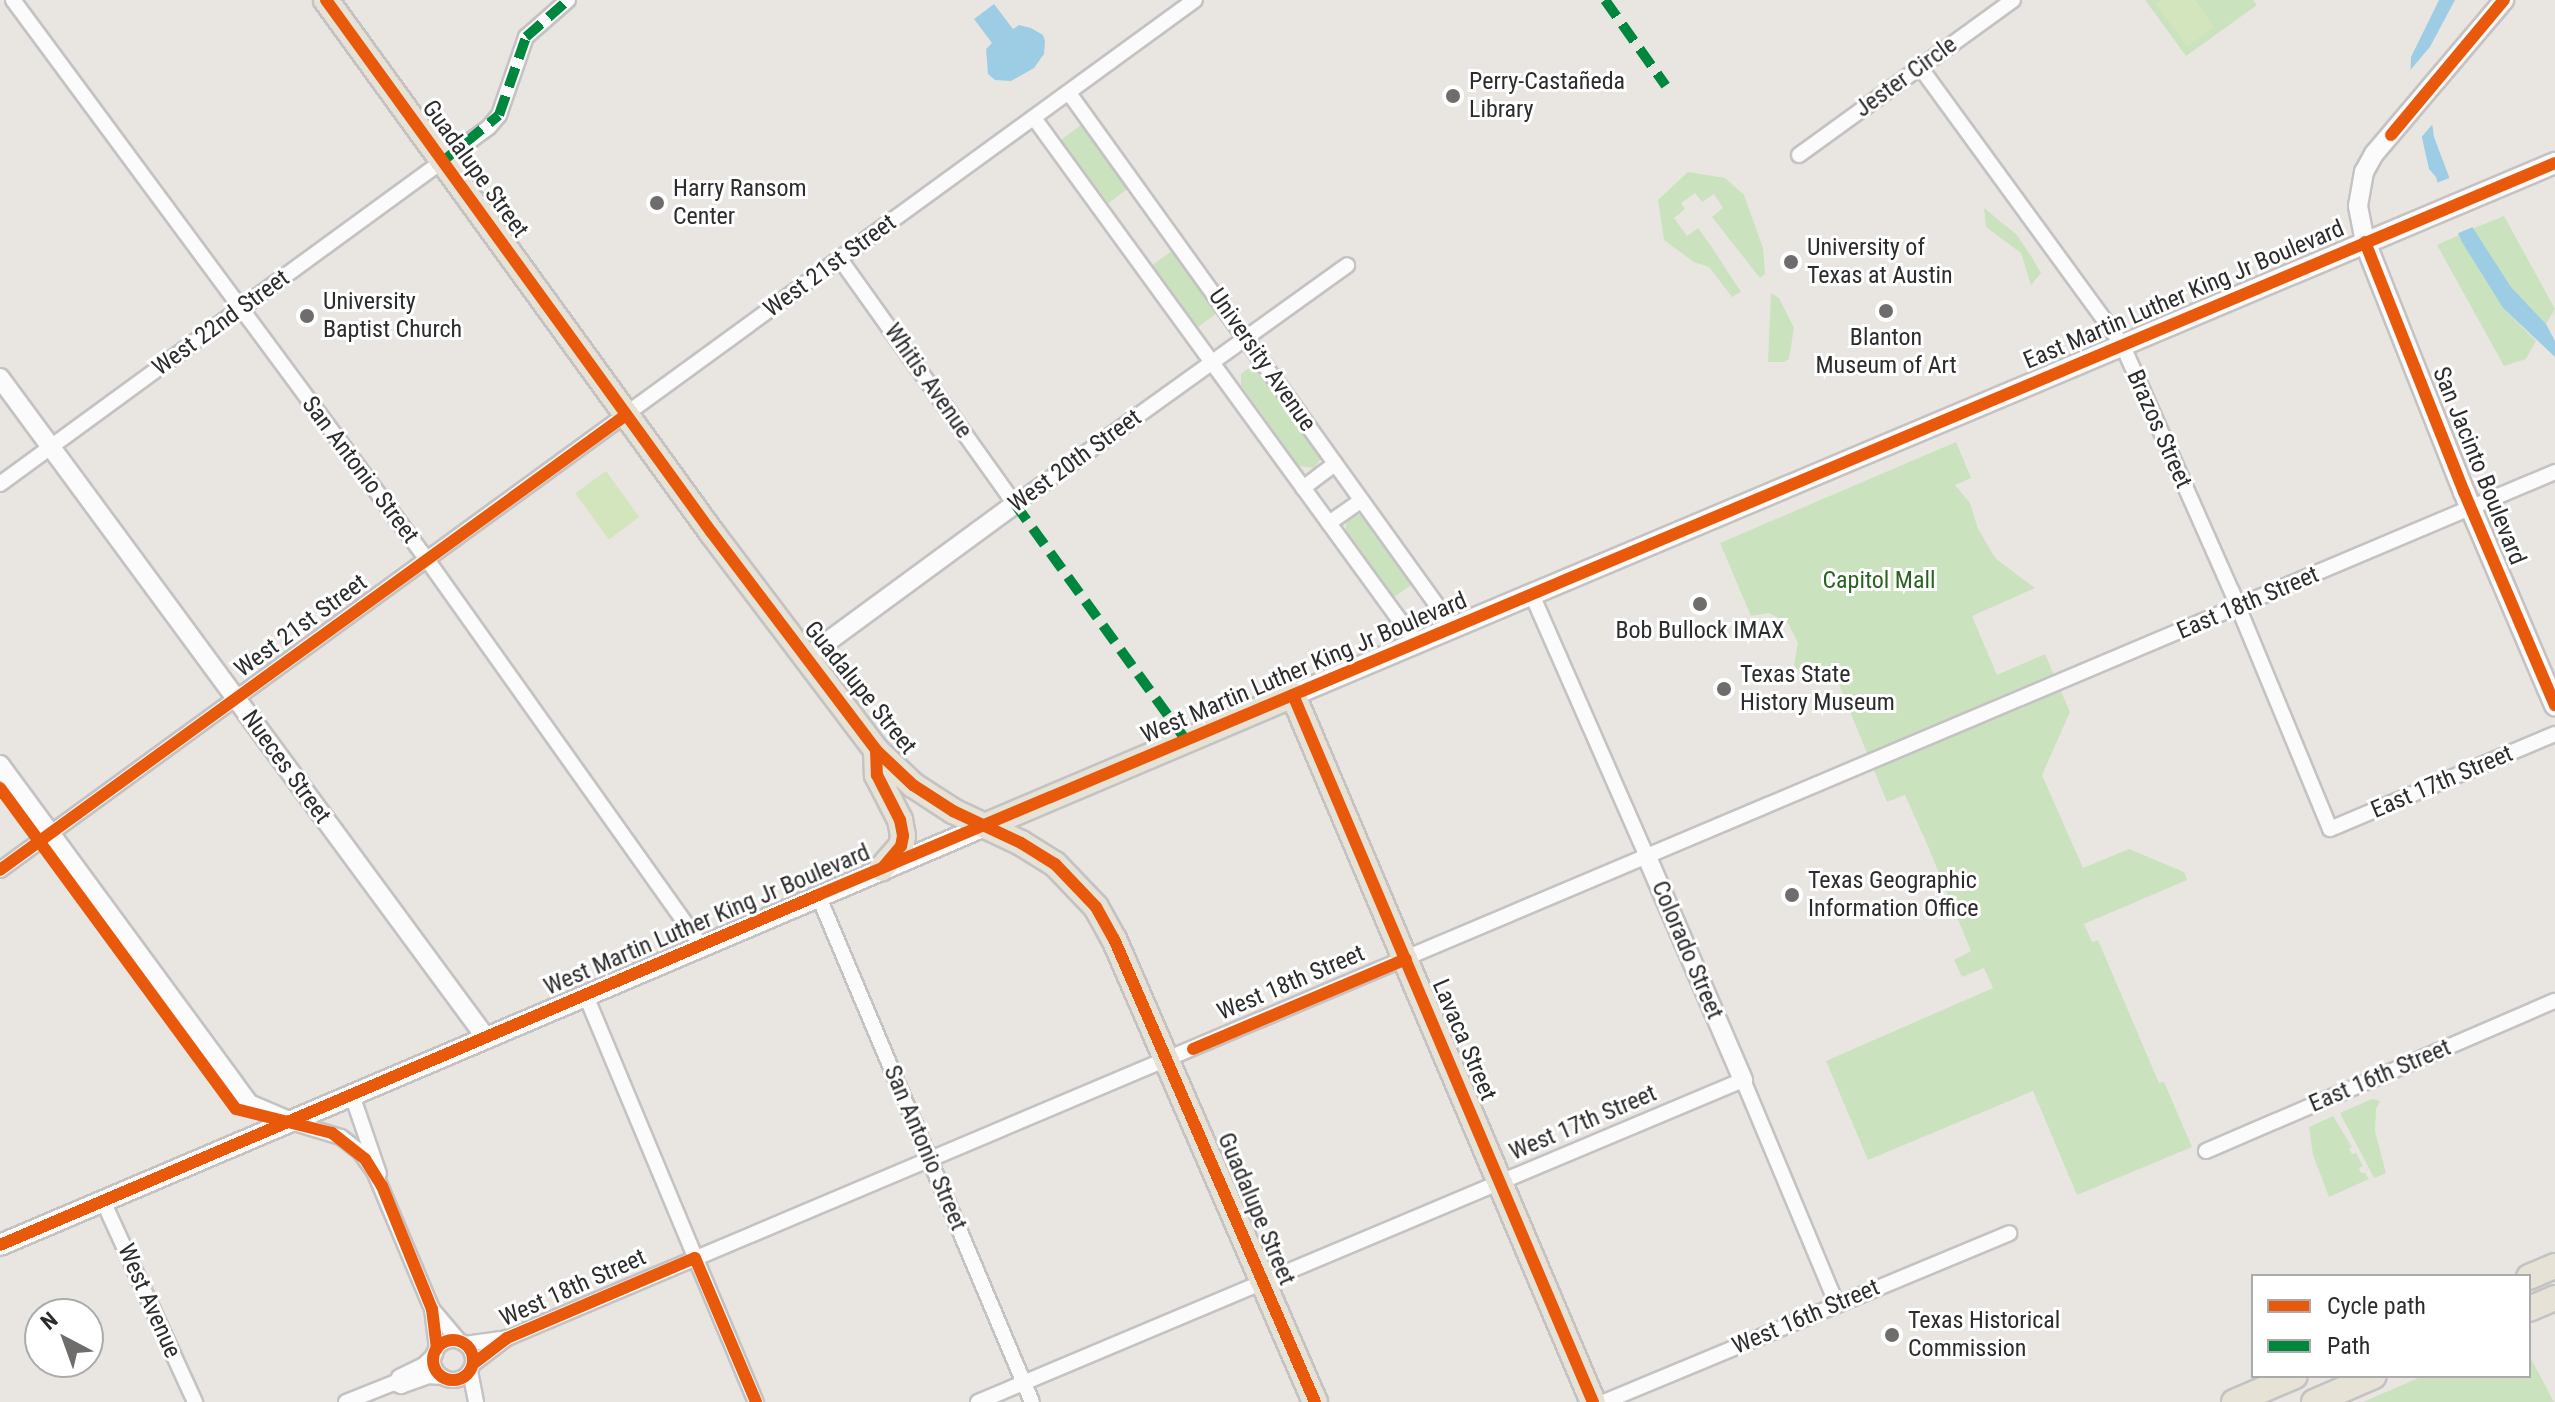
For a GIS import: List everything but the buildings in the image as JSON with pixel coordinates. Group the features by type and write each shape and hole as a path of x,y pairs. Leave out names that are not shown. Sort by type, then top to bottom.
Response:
{"main road":[{"name":"Guadalupe Street","path":"326,0 804,659 876,750 913,785 953,811 987,825 1055,864 1096,907 1114,939 1315,1402"},
{"name":"East Martin Luther King Jr Boulevard","path":"1831,471 2122,344 2555,163"},
{"name":"San Jacinto Boulevard","path":"2365,242 2471,508 2555,705"},
{"name":"West Martin Luther King Jr Boulevard","path":"0,1245 818,895 1831,471"},
{"name":"Lavaca Street","path":"1293,695 1593,1402"},
{"path":"876,750 877,775 900,820 903,836 901,846 881,869"},
{"path":"2531,1276 2555,1266"},
{"path":"2234,1402 2290,1378"},
{"path":"2314,1402 2369,1378"}],"street":[{"path":"0,8 12,0"},
{"name":"San Antonio Street","path":"12,0 428,561 701,945"},
{"name":"West 22nd Street","path":"0,484 443,161 499,115 526,37 568,0"},
{"name":"West 21st Street","path":"0,870 1195,0"},
{"name":"Jester Circle","path":"1799,155 2013,0"},
{"name":"San Jacinto Boulevard","path":"2365,242 2359,190 2364,172 2391,135 2504,0"},
{"path":"2492,15 2512,0"},
{"name":"Brazos Street","path":"1920,67 2122,344 2238,608 2330,829"},
{"name":"University Avenue","path":"1069,93 1454,629"},
{"name":"University Avenue","path":"1034,118 1417,644"},
{"name":"Whitis Avenue","path":"840,259 1015,504"},
{"name":"West 20th Street","path":"804,659 1347,265"},
{"name":"Nueces Street","path":"0,378 487,1039"},
{"path":"1303,488 1335,464"},
{"name":"East 18th Street","path":"1939,733 2555,472"},
{"path":"1329,523 1361,501"},
{"name":"Colorado Street","path":"1533,597 1837,1305"},
{"name":"West 18th Street","path":"471,1368 507,1338 1939,733"},
{"name":"East 17th Street","path":"2330,829 2555,734"},
{"path":"0,765 249,1104 291,1122 332,1133 347,1142 365,1159 382,1186"},
{"name":"San Antonio Street","path":"818,895 1032,1402"},
{"path":"586,996 756,1402"},
{"name":"East 16th Street","path":"2206,1151 2555,1001"},
{"name":"West 17th Street","path":"978,1402 1743,1080"},
{"path":"352,1095 382,1186 432,1309 436,1352 434,1364 467,1402"},
{"name":"West Avenue","path":"103,1201 195,1402"},
{"name":"West 16th Street","path":"1604,1402 2009,1233"},
{"path":"432,1309 471,1351 476,1402"},
{"name":"West 18th Street","path":"462,1342 507,1338"},
{"path":"346,1402 394,1383 444,1343 462,1342"},
{"path":"394,1383 401,1386 428,1376 462,1378 471,1368"}],"green space":[{"path":"2145,0 2253,0 2257,5 2186,56"},
{"path":"2162,0 2195,0 2214,27 2187,47 2156,4"},
{"path":"1081,125 1129,188 1109,203 1061,140"},
{"path":"1688,172 1725,178 1744,195 1763,248 1765,274 1760,278 1712,217 1723,208 1714,194 1702,202 1695,193 1681,203 1685,209 1674,218 1687,236 1698,228 1741,292 1732,297 1709,267 1694,262 1664,240 1658,200"},
{"path":"1984,208 2017,235 2031,256 2041,273 2031,285 2021,253 1986,227"},
{"path":"2504,216 2555,309 2546,324 2511,287 2472,229"},
{"path":"2459,235 2503,308 2536,341 2526,359 2504,366 2437,245"},
{"path":"1173,250 1218,312 1198,327 1153,265"},
{"path":"1771,293 1779,298 1794,328 1789,359 1784,362 1768,362"},
{"path":"1249,368 1261,372 1319,451 1320,460 1314,468 1299,466 1241,385 1241,374"},
{"name":"Capitol Mall","path":"1956,442 1971,478 1955,485 1970,503 1978,529 1996,559 2035,588 1972,616 1997,675 2045,654 2070,712 2042,775 2083,868 2129,849 2184,872 2187,880 2084,924 2092,942 2098,940 2159,1083 2164,1082 2192,1147 2077,1195 2033,1091 1868,1160 1826,1061 1993,988 1984,968 1962,977 1954,960 1971,951 1927,844 1905,795 1887,802 1838,682 1829,684 1799,671 1794,665 1798,643 1788,623 1769,613 1751,616 1720,543"},
{"path":"606,471 640,517 609,539 575,493"},
{"path":"1353,513 1366,517 1414,583 1393,598 1346,530 1346,519"},
{"path":"2372,1099 2380,1101 2376,1109 2375,1131 2386,1173 2374,1178 2340,1113"},
{"path":"2333,1116 2352,1147 2349,1149 2352,1154 2356,1153 2363,1166 2359,1168 2361,1173 2369,1179 2329,1197 2313,1155 2309,1127"},
{"path":"2531,1359 2554,1402 2363,1402 2418,1378 2531,1378"}],"water":[{"path":"2439,0 2455,0 2424,58 2419,84 2431,116 2434,137 2462,211 2511,287 2546,324 2555,341 2555,357 2503,308 2462,242 2443,202 2436,177 2429,169 2410,84 2411,57"},
{"path":"994,4 1013,29 1019,25 1031,28 1043,35 1045,41 1044,54 1034,68 1011,81 995,80 988,74 986,49 992,43 974,19"}],"pier":[{"path":"2429,48 2423,84 2436,120 2419,140 2407,74"},
{"path":"2452,177 2475,226 2454,235 2434,184"}],"marked path":[{"path":"443,161 499,115 526,37 568,0"},
{"path":"1605,0 1666,86"},
{"path":"1015,504 1186,740"}],"cycle path":[{"path":"326,0 712,533 876,750 913,785 953,811 1021,843 1055,864 1096,907 1114,939 1315,1402"},
{"path":"2391,135 2504,0"},
{"path":"0,1245 818,895 2555,163"},
{"path":"2365,242 2464,492 2555,705"},
{"path":"0,870 626,415"},
{"path":"1293,695 1593,1402"},
{"path":"876,750 877,775 900,820 903,836 901,846 884,866"},
{"path":"0,788 236,1109 332,1133 365,1159 382,1186 432,1309 437,1349"},
{"path":"1193,1049 1406,959"},
{"path":"473,1364 507,1338 695,1258 756,1402"},
{"path":"453,1340 467,1346 473,1360 467,1374 453,1380 439,1374 433,1360 439,1346 453,1340"}],"place":[{"name":"Perry-Castañeda Library","path":"1453,96"},
{"name":"Harry Ransom Center","path":"657,203"},
{"name":"University of Texas at Austin","path":"1791,262"},
{"name":"Blanton Museum of Art","path":"1886,311"},
{"name":"University Baptist Church","path":"307,316"},
{"name":"Bob Bullock IMAX","path":"1700,604"},
{"name":"Texas State History Museum","path":"1724,689"},
{"name":"Texas Geographic Information Office","path":"1792,895"},
{"name":"Texas Historical Commission","path":"1892,1335"}]}
